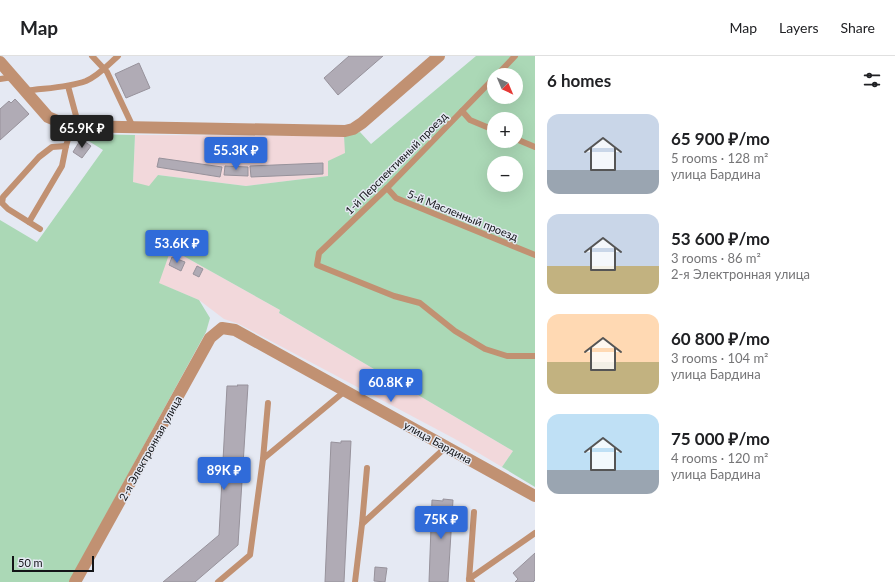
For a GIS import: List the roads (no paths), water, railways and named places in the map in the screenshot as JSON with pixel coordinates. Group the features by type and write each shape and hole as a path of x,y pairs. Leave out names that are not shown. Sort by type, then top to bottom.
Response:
{"street":[{"path":"0,62 48,117 74,126 345,131 353,129 362,123 439,56"},
{"name":"2-я Электронная улица","path":"75,582 210,338 222,328 235,330"},
{"name":"улица Бардина","path":"235,330 535,496"}],"lane":[{"path":"92,56 104,69 133,127"},
{"path":"25,91 68,86 87,80 104,69 118,56"},
{"path":"504,68 515,56"},
{"path":"0,79 13,77"},
{"name":"1-й Перспективный проезд","path":"487,85 387,188 319,253 317,265 394,296 420,303 455,331 485,349 507,356 535,356"},
{"path":"29,222 62,166 69,136 74,126 68,86"},
{"path":"462,111 470,120 487,127"},
{"path":"523,142 535,147"},
{"path":"40,229 8,209 2,203 3,197 39,157 52,147 66,146"},
{"name":"5-й Масленный проезд","path":"387,188 396,198 535,255"},
{"path":"263,459 345,391"},
{"path":"218,582 250,555 263,459 268,403"},
{"path":"362,524 446,447"},
{"path":"355,582 368,468"},
{"path":"470,581 474,512"},
{"path":"470,581 535,533"}]}
